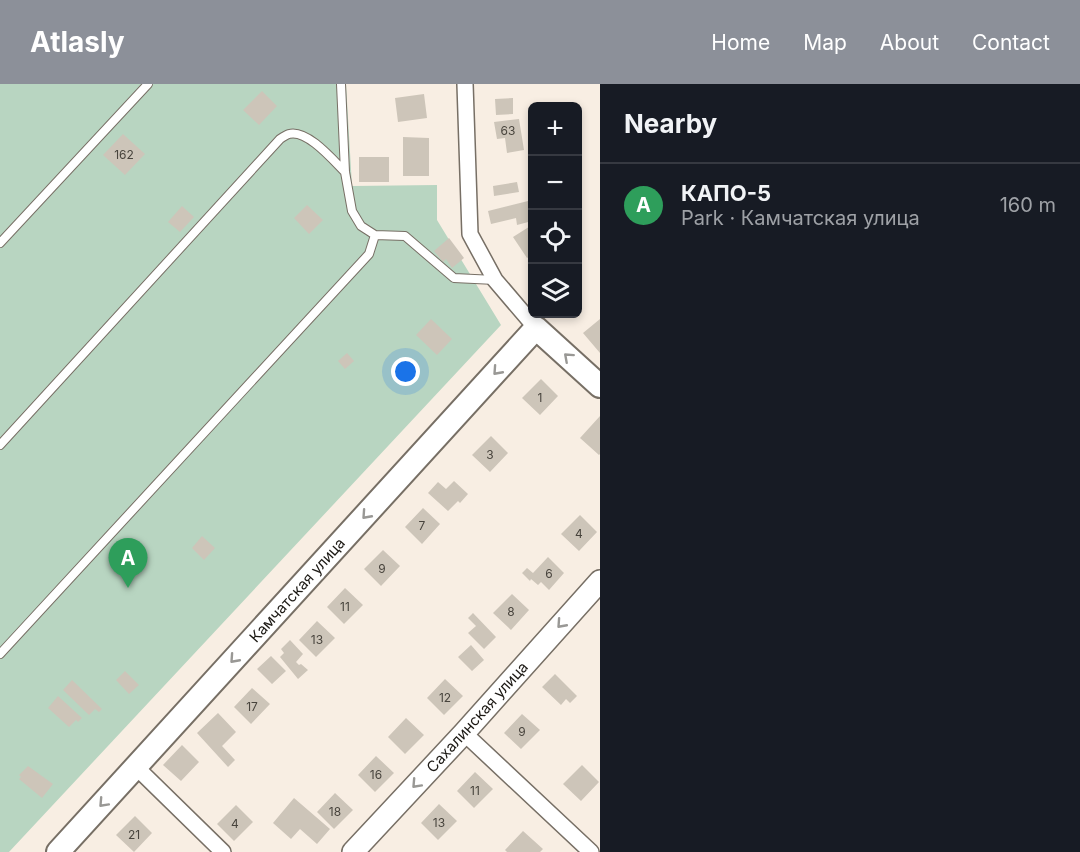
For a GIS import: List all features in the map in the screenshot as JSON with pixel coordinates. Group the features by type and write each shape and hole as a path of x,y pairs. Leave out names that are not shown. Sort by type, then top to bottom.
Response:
{"main road":[{"path":"537,328 600,386"},
{"name":"Камчатская улица","path":"58,852 537,328"},
{"name":"Сахалинская улица","path":"353,852 465,733 600,580"}],"street":[{"path":"465,84 470,234 495,280 537,328"},
{"path":"465,733 591,852"},
{"path":"136,767 223,852"}],"lane":[{"path":"0,243 148,84"},
{"path":"341,84 345,172 352,211 361,226 375,235 405,236 454,278 495,280"},
{"path":"0,445 280,139 290,134 302,135 321,148 345,172"},
{"path":"0,654 369,254 375,235"}],"green space":[{"path":"0,84 346,84 352,186 437,185 437,220 501,325 9,852 0,852"}],"building":[{"path":"262,91 277,106 259,125 243,110"},
{"path":"424,94 427,118 398,122 395,98"},
{"path":"513,98 513,114 496,115 495,99"},
{"path":"519,119 524,150 507,153 505,138 497,139 494,122"},
{"path":"123,134 145,154 125,175 103,155"},
{"path":"403,137 429,138 429,176 403,176"},
{"path":"359,157 389,157 389,182 359,182"},
{"path":"517,182 519,192 494,196 493,186"},
{"path":"528,201 528,222 517,225 516,218 491,224 488,211"},
{"path":"307,205 323,220 309,234 294,218"},
{"path":"182,206 194,217 180,232 168,222"},
{"path":"528,228 528,257 527,258 513,237"},
{"path":"449,238 464,258 452,268 446,259 443,262 434,251"},
{"path":"431,319 452,339 437,355 416,335"},
{"path":"600,319 600,353 583,333"},
{"path":"347,353 354,361 345,369 338,361"},
{"path":"541,379 558,396 540,415 522,398"},
{"path":"600,416 600,454 599,455 580,438"},
{"path":"491,436 508,453 490,472 472,455"},
{"path":"454,481 468,494 448,511 428,493 438,482 446,489"},
{"path":"423,508 440,524 422,544 405,527"},
{"path":"580,515 597,532 579,551 561,534"},
{"path":"202,536 215,548 204,560 192,548"},
{"path":"383,550 400,566 381,586 364,569"},
{"path":"548,557 564,573 549,590 541,582 538,585 531,579 530,581 522,573 527,568 533,573"},
{"path":"345,588 363,605 344,624 327,607"},
{"path":"512,594 529,610 511,630 493,613"},
{"path":"473,613 496,637 484,649 468,633 476,626 468,618"},
{"path":"317,621 335,638 316,657 299,640"},
{"path":"290,640 303,654 296,662 308,670 298,679 280,657 284,653 281,649"},
{"path":"471,645 484,660 472,671 458,657"},
{"path":"271,656 286,671 272,684 257,669"},
{"path":"125,671 139,685 129,694 116,680"},
{"path":"555,674 577,696 570,703 566,699 561,705 542,687"},
{"path":"445,679 463,696 444,715 427,698"},
{"path":"72,680 102,709 99,712 95,709 89,715 63,690"},
{"path":"252,688 270,704 251,724 234,707"},
{"path":"58,696 82,718 69,727 48,708"},
{"path":"218,713 236,732 222,746 235,760 228,767 197,733"},
{"path":"522,714 540,730 521,749 504,733"},
{"path":"406,718 424,735 405,754 388,737"},
{"path":"182,745 199,762 181,781 163,765"},
{"path":"376,756 394,773 375,792 358,775"},
{"path":"582,765 599,782 581,801 563,784"},
{"path":"28,766 53,784 42,798 19,779 21,777 19,775"},
{"path":"475,772 493,789 474,808 457,791"},
{"path":"335,793 353,810 334,829 317,812"},
{"path":"294,798 330,829 317,844 300,829 291,839 273,823"},
{"path":"439,804 457,821 438,840 421,823"},
{"path":"236,805 253,822 234,841 217,824"},
{"path":"135,816 152,833 134,852 116,835"},
{"path":"523,831 543,849 540,852 507,852 505,850"}],"place":[{"name":"КАПО-5","path":"128,588"}]}
